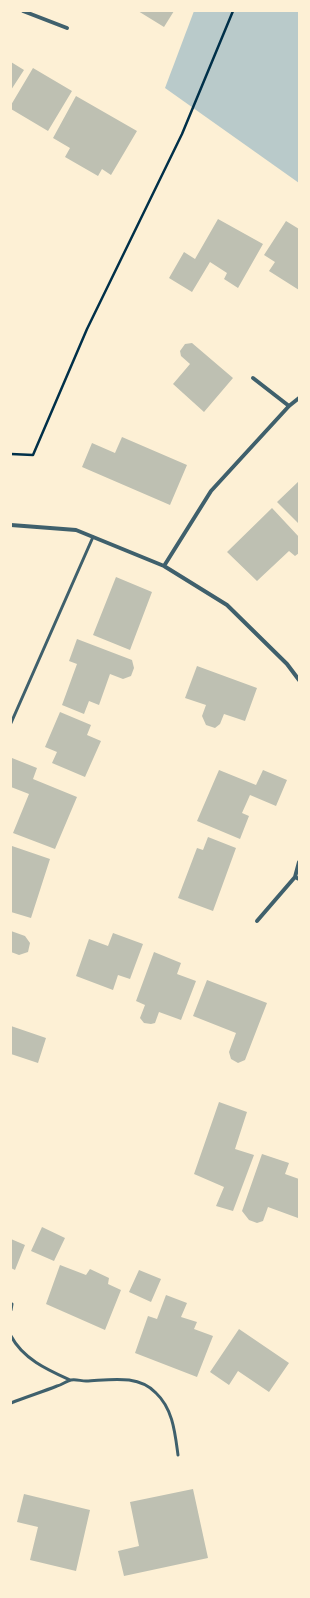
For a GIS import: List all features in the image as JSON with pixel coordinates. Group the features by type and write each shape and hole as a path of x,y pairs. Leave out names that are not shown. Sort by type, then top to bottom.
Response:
{"street":[{"path":"23,11 67,28"},
{"path":"253,378 289,406"},
{"path":"164,566 210,491 289,406 299,398"},
{"path":"11,525 76,530 164,566 227,605 287,664 299,680"},
{"path":"257,921 297,878 299,862"}],"lane":[{"path":"11,722 93,537"},
{"path":"11,1310 12,1304"},
{"path":"11,1336 20,1350 50,1371 70,1380 129,1380 149,1386 157,1393 172,1418 178,1455"},
{"path":"11,1403 58,1386 70,1380"}],"path":[{"path":"11,454 34,455 87,329 182,134 233,11"}],"shaded area":[{"path":"194,11 299,11 299,183 165,88"}],"building":[{"path":"138,11 174,11 164,27"},
{"path":"11,62 24,70 11,90"},
{"path":"33,68 72,91 48,131 11,109 11,105"},
{"path":"76,96 137,131 111,175 102,169 98,176 65,157 70,148 53,138"},
{"path":"218,219 263,244 238,288 224,279 227,273 210,262 192,292 169,278 184,252 195,259"},
{"path":"286,221 299,229 299,290 269,271 275,262 264,255"},
{"path":"192,343 233,378 204,412 173,384 190,364 181,356 180,351 185,344"},
{"path":"122,437 187,465 170,505 82,467 92,443 115,453"},
{"path":"299,481 299,524 277,502"},
{"path":"272,508 299,537 299,553 295,556 289,551 257,581 227,552"},
{"path":"116,577 152,592 130,650 93,635"},
{"path":"77,639 132,660 134,668 131,676 123,679 110,674 99,705 89,701 84,714 62,705 77,664 69,661"},
{"path":"197,666 257,688 245,721 224,714 220,724 215,728 206,725 202,716 206,705 185,698"},
{"path":"60,712 91,725 87,735 101,741 85,777 52,763 57,752 45,747"},
{"path":"12,758 37,768 33,779 77,797 55,849 13,833 29,794 11,787"},
{"path":"219,770 256,785 263,770 287,780 276,806 250,795 242,813 249,816 240,839 197,821"},
{"path":"208,837 236,848 213,911 178,898 197,848 203,850"},
{"path":"12,846 50,859 31,918 11,912"},
{"path":"11,931 25,936 30,943 28,952 19,955 11,952"},
{"path":"113,933 143,944 130,979 118,975 113,990 76,976 89,939 108,946"},
{"path":"154,952 181,963 177,974 196,981 181,1020 159,1012 155,1023 144,1023 140,1018 145,1005 136,1001"},
{"path":"207,980 267,1003 245,1060 238,1063 231,1059 229,1052 236,1033 193,1016"},
{"path":"11,1026 46,1038 38,1063 11,1054"},
{"path":"219,1102 247,1112 235,1149 254,1155 233,1211 216,1206 224,1187 194,1174"},
{"path":"262,1154 289,1163 285,1174 299,1179 298,1218 268,1207 263,1221 257,1223 249,1220 242,1211"},
{"path":"42,1227 65,1238 54,1261 31,1251"},
{"path":"11,1239 25,1245 15,1270 11,1268"},
{"path":"60,1265 86,1275 90,1269 109,1278 108,1284 121,1290 105,1330 46,1304"},
{"path":"139,1270 161,1279 151,1302 129,1292"},
{"path":"166,1295 187,1303 181,1317 197,1322 194,1329 213,1336 197,1377 135,1353 148,1316 157,1319"},
{"path":"239,1329 289,1363 269,1392 238,1371 229,1385 210,1372"},
{"path":"193,1489 208,1558 124,1576 118,1551 139,1546 130,1502"},
{"path":"24,1494 90,1510 76,1571 30,1560 38,1527 17,1522"}]}
